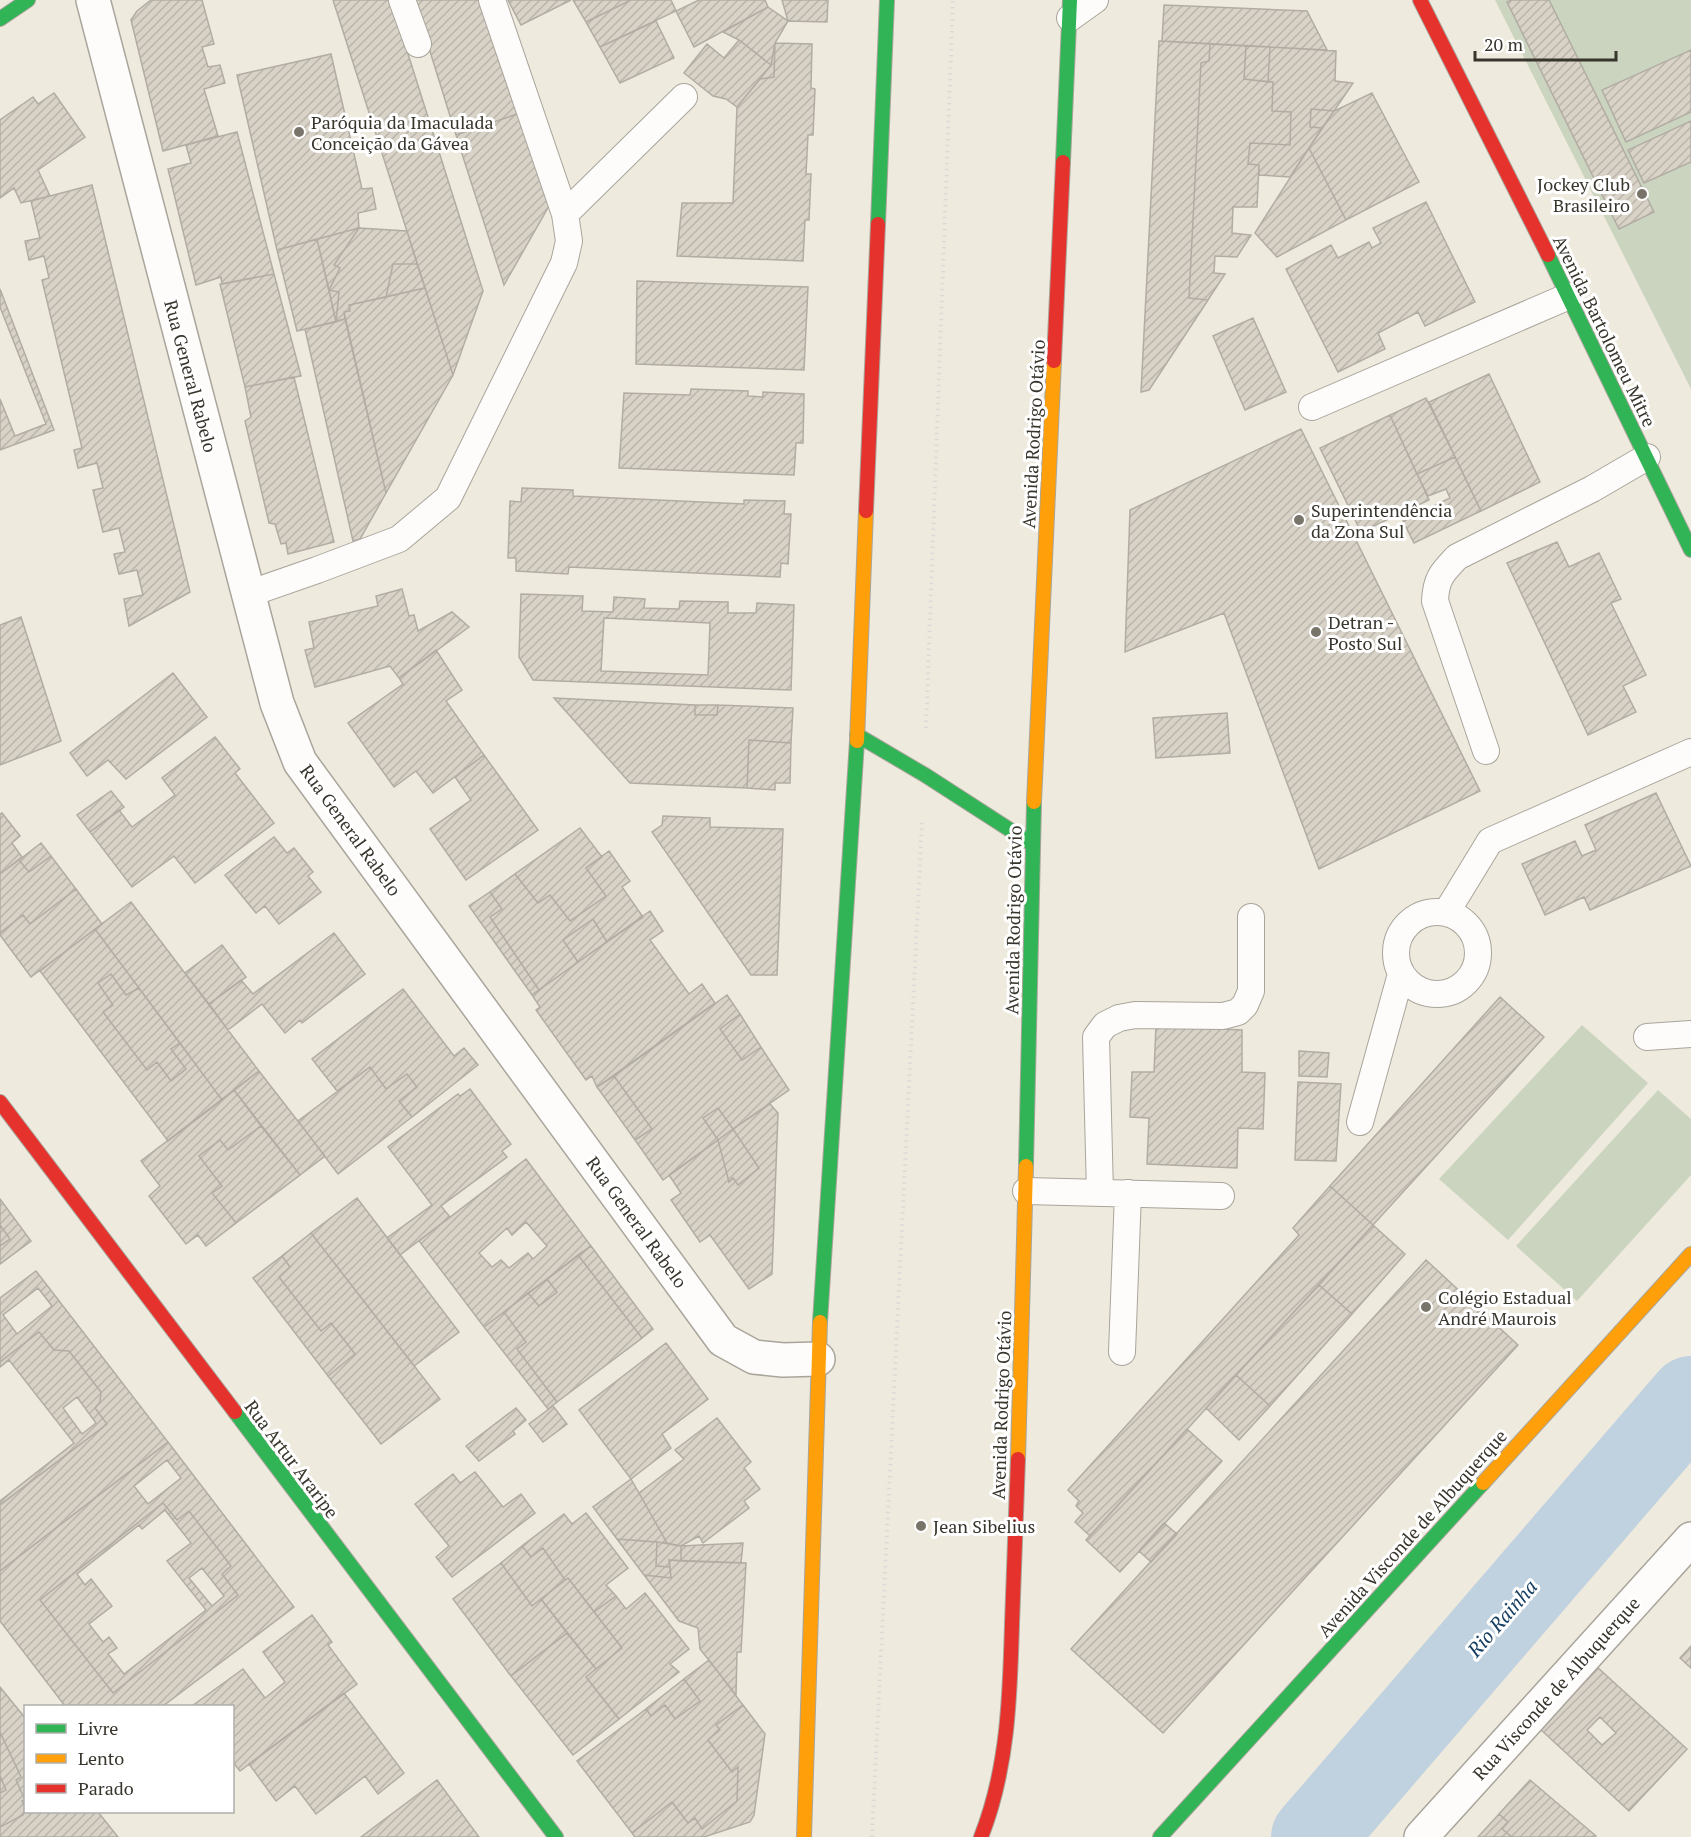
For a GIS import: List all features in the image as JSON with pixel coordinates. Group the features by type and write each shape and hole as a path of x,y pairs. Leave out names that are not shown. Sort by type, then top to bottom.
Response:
{"main road":[{"path":"0,19 28,0"},
{"path":"804,1837 818,1359 857,735 887,0"},
{"name":"Avenida Bartolomeu Mitre","path":"1420,0 1569,296 1691,550"},
{"name":"Avenida Rodrigo Otávio","path":"983,1836 1000,1784 1007,1726 1026,1191 1032,844 1070,9"},
{"path":"857,735 925,775 1032,844"},
{"name":"Rua Artur Araripe","path":"0,1102 556,1837"},
{"name":"Avenida Visconde de Albuquerque","path":"1160,1837 1691,1254"}],"street":[{"name":"Rua General Rabelo","path":"93,0 277,703 300,762 723,1340 754,1357 783,1360 818,1359"},
{"name":"Rua Visconde de Albuquerque","path":"1421,1837 1691,1539"}],"lane":[{"path":"402,0 418,44"},
{"path":"248,594 399,539 448,498 564,263 569,241 565,214 492,0"},
{"path":"1070,9 1095,0"},
{"path":"565,214 684,97"},
{"path":"1312,407 1569,296"},
{"path":"1486,751 1435,601 1436,586 1443,572 1457,557 1592,489 1647,457"},
{"path":"1446,913 1490,841 1691,752"},
{"path":"1432,912 1446,913 1459,917 1469,926 1476,938 1479,952 1477,965 1471,977 1461,988 1449,993 1421,992 1401,974 1396,961 1396,948 1400,934 1418,916 1432,912"},
{"path":"1100,1192 1096,1037 1105,1025 1119,1018 1135,1015 1223,1016 1238,1012 1245,1005 1251,991 1251,917"},
{"path":"1360,1122 1401,974"},
{"path":"1647,1037 1691,1034"},
{"path":"1026,1191 1221,1196"},
{"path":"1122,1352 1128,1193"}],"path":[{"path":"872,1837 925,775 953,0"}],"green space":[{"name":"Jockey Club Brasileiro","path":"1495,0 1691,0 1691,389"},
{"path":"1582,1025 1648,1083 1508,1240 1439,1179"},
{"path":"1658,1090 1691,1119 1691,1175 1577,1301 1516,1246"}],"building":[{"path":"151,0 202,0 214,44 202,47 208,67 220,65 225,83 204,89 218,136 163,151 131,20 137,11"},
{"path":"333,0 391,0 483,291 453,375"},
{"path":"414,0 485,0 520,113 456,135"},
{"path":"508,0 571,0 521,25"},
{"path":"573,0 631,0 586,22"},
{"path":"631,0 671,0 676,11 600,47 586,22"},
{"path":"699,0 765,0 768,7 694,47 676,11"},
{"path":"782,0 828,0 827,22 788,21"},
{"path":"1511,0 1549,0 1654,212 1619,229 1507,2"},
{"path":"1164,5 1307,11 1327,50 1162,41"},
{"path":"768,7 788,21 775,43 771,65 739,40 723,32"},
{"path":"656,21 674,58 620,83 600,47"},
{"path":"739,40 771,65 737,107 726,99 713,96 684,73 707,44 724,58"},
{"path":"1159,41 1210,44 1209,61 1201,63 1189,298 1208,300 1149,390 1141,392"},
{"path":"775,43 812,44 811,88 815,89 813,135 808,135 806,174 811,174 809,220 805,220 803,261 677,256 682,203 733,203 737,107 760,79 774,77"},
{"path":"775,43 774,77 760,79 771,65"},
{"path":"1210,44 1246,46 1244,79 1273,82 1272,111 1291,112 1290,145 1250,143 1248,164 1259,165 1257,207 1233,207 1232,233 1251,235 1237,257 1215,256 1214,273 1225,274 1208,300 1189,298 1201,63 1209,61"},
{"path":"1246,46 1270,47 1268,82 1244,79"},
{"path":"1270,47 1336,51 1335,81 1353,83 1334,111 1311,109 1310,127 1322,128 1290,177 1259,175 1259,165 1248,164 1250,143 1290,145 1291,112 1272,111 1273,82 1268,82"},
{"path":"1691,50 1691,112 1626,142 1602,90"},
{"name":"Paróquia da Imaculada Conceição da Gávea","path":"331,54 362,189 372,188 376,209 358,213 359,228 277,250 237,75"},
{"path":"54,93 85,137 38,170 50,196 21,203 14,188 0,198 0,120 33,97 38,104"},
{"path":"1372,93 1419,182 1346,220 1309,148 1334,111"},
{"path":"1311,109 1334,111 1322,128 1310,127"},
{"path":"520,113 549,206 504,285 456,135"},
{"path":"1691,121 1691,162 1644,183 1628,150"},
{"path":"237,132 274,274 222,284 221,277 196,285 168,169 191,163 186,145"},
{"path":"1309,148 1346,220 1277,257 1255,233"},
{"path":"92,185 190,592 129,626 124,599 143,595 137,570 119,574 114,554 125,552 119,528 103,532 93,490 103,488 97,463 78,468 74,450 82,448 42,280 49,278 44,256 29,260 25,241 40,238 31,201"},
{"path":"1426,202 1475,302 1425,326 1418,312 1378,333 1385,349 1338,372 1286,269 1331,245 1338,258 1369,242 1372,248 1381,243 1373,228"},
{"path":"359,228 407,231 417,264 393,264 386,297 349,305 350,311 344,312 345,319 336,322 339,292 329,290 340,268 334,265"},
{"path":"359,228 334,265 340,268 329,290 317,239"},
{"path":"317,239 336,322 297,331 277,250"},
{"path":"393,264 417,264 425,288 386,297"},
{"path":"274,274 301,376 245,387 220,284"},
{"path":"637,281 808,287 804,370 636,364"},
{"path":"425,288 453,375 386,493 344,312 350,311 349,305"},
{"path":"0,289 54,430 0,450 0,399 15,436 46,424 0,307"},
{"path":"329,290 339,292 336,322"},
{"path":"1253,318 1286,392 1245,410 1213,336"},
{"path":"345,319 386,493 360,539 353,541 305,329"},
{"path":"1489,374 1540,482 1481,511 1429,402"},
{"path":"294,377 334,542 288,554 286,543 281,544 275,524 269,523 245,421 251,417 245,387"},
{"path":"691,389 748,391 748,396 763,397 763,392 804,394 803,443 796,443 794,475 619,468 624,393 690,395"},
{"path":"1426,398 1455,457 1417,474 1390,415"},
{"path":"1390,415 1429,500 1361,532 1320,448"},
{"name":"Detran - Posto Sul","path":"1301,429 1480,791 1319,869 1224,613 1125,652 1130,510"},
{"path":"1455,457 1481,511 1414,543 1403,521 1450,498 1446,489 1428,496 1417,474"},
{"path":"522,488 573,490 573,496 744,504 744,500 785,501 784,514 791,514 788,564 781,563 780,577 569,567 568,574 516,571 516,558 508,558 510,501 521,502"},
{"path":"1557,542 1569,567 1599,553 1621,599 1611,603 1646,675 1623,686 1636,712 1588,735 1507,563"},
{"path":"402,589 409,616 414,615 418,631 452,612 469,627 399,678 390,666 315,687 305,650 314,648 309,622 378,606 376,596"},
{"path":"521,594 583,596 582,611 613,612 614,597 645,599 644,608 679,609 680,601 728,602 728,613 756,613 757,603 794,605 791,690 533,680 519,657","holes":["604,618 710,623 708,675 601,671"]},
{"path":"21,617 61,741 0,765 0,625"},
{"path":"436,650 462,690 446,701 484,755 433,793 416,771 394,787 348,723 403,684 399,678"},
{"path":"173,673 207,717 126,779 108,760 87,776 70,753"},
{"path":"554,698 695,705 695,715 717,715 718,705 793,708 791,743 749,740 747,788 630,783"},
{"path":"695,705 718,705 717,715 695,715"},
{"path":"1227,713 1230,753 1156,758 1153,718"},
{"path":"215,737 240,769 235,773 274,823 195,883 174,856 132,887 90,832 119,810 132,827 175,795 162,778"},
{"path":"749,740 791,743 790,783 775,783 775,790 747,788"},
{"path":"484,755 538,830 466,880 430,829 471,800 455,777"},
{"path":"111,791 124,807 90,832 77,815"},
{"path":"1656,793 1691,866 1590,910 1584,897 1545,915 1522,864 1575,841 1582,856 1596,850 1585,825"},
{"path":"2,813 20,836 12,843 22,857 0,874 0,814"},
{"path":"663,816 710,818 710,827 783,829 777,975 751,975 652,832 662,825"},
{"path":"580,828 602,857 586,868 606,896 570,921 550,895 538,903 515,874"},
{"path":"274,837 287,853 294,848 313,872 308,876 321,892 279,924 265,906 256,913 225,875"},
{"path":"41,843 51,856 29,872 19,860"},
{"path":"609,851 630,881 622,887 643,917 607,942 593,919 563,940 578,962 539,990 490,917 502,909 490,892 515,874 538,903 550,895 570,921 606,896 586,868"},
{"path":"51,856 76,889 30,924 23,915 0,933 0,874 19,860 29,872"},
{"path":"76,889 102,924 31,977 0,933 23,915 30,924"},
{"path":"490,892 502,909 490,917 539,990 532,995 469,906"},
{"path":"131,902 259,1071 222,1100 95,929"},
{"path":"650,911 663,931 650,940 689,994 702,984 715,1003 597,1087 592,1076 586,1080 536,1010 540,1007 532,995"},
{"path":"593,919 607,942 578,962 563,940"},
{"path":"95,929 139,988 126,995 111,974 98,983 113,1005 103,1012 147,1070 157,1062 171,1081 186,1069 171,1049 180,1043 222,1100 168,1141 40,971"},
{"path":"334,933 365,974 302,1023 300,1020 285,1033 262,1004 228,1030 209,1004 241,980 253,994"},
{"path":"222,945 246,977 209,1004 185,973"},
{"path":"111,974 126,995 139,988 180,1043 171,1049 186,1069 171,1081 157,1062 147,1070 103,1012 113,1005 98,983"},
{"path":"403,989 454,1056 464,1048 478,1065 412,1117 399,1101 417,1087 407,1074 386,1089 370,1067 337,1091 312,1059"},
{"path":"727,995 740,1014 720,1029 742,1060 761,1047 789,1090 733,1129 718,1108 703,1118 718,1140 663,1180 635,1140 652,1129 614,1076"},
{"path":"1500,997 1544,1037 1373,1225 1330,1186"},
{"path":"740,1014 761,1047 742,1060 720,1029"},
{"path":"1156,1026 1242,1030 1242,1072 1265,1073 1263,1129 1238,1128 1237,1168 1147,1164 1149,1118 1130,1117 1132,1072 1154,1072"},
{"path":"1299,1051 1329,1053 1327,1077 1299,1076"},
{"path":"370,1067 386,1089 407,1074 417,1087 399,1101 412,1117 338,1174 298,1121"},
{"path":"259,1071 325,1156 300,1175 234,1090"},
{"path":"614,1076 652,1129 635,1140 597,1087"},
{"path":"1298,1082 1341,1084 1336,1161 1295,1160"},
{"path":"470,1089 511,1144 502,1151 507,1157 441,1206 450,1217 400,1255 387,1238 432,1205 388,1147 458,1094 460,1096"},
{"path":"234,1090 261,1126 228,1150 220,1140 199,1156 222,1186 212,1193 236,1223 206,1246 198,1235 186,1244 149,1196 160,1186 141,1161"},
{"path":"770,1104 778,1113 772,1274 749,1289 710,1235 700,1242 671,1200 681,1193 669,1175 718,1140 729,1182 733,1178 738,1185 759,1168 733,1129"},
{"path":"718,1108 733,1129 718,1140 703,1118"},
{"path":"261,1126 300,1175 236,1223 212,1193 222,1186 199,1156 220,1140 228,1150"},
{"path":"733,1129 759,1168 738,1185 733,1178 729,1182 718,1140"},
{"path":"526,1159 591,1246 484,1327 419,1241","holes":["526,1222 547,1246 533,1259 528,1253 509,1268 501,1260 492,1267 479,1253 507,1228 512,1235"]},
{"path":"1330,1186 1373,1225 1090,1536 1075,1522 1083,1513 1076,1506 1079,1501 1068,1490 1299,1235 1293,1228"},
{"path":"357,1198 459,1332 414,1366 311,1233"},
{"path":"0,1199 31,1241 0,1264 0,1246 10,1239 0,1225"},
{"path":"0,1225 10,1239 0,1246"},
{"path":"1373,1225 1405,1254 1352,1314 1319,1285"},
{"path":"311,1233 440,1399 381,1444 328,1376 355,1354 331,1323 321,1331 279,1277 290,1267 282,1256"},
{"path":"591,1246 653,1329 642,1338 578,1255"},
{"path":"578,1255 642,1338 557,1402 517,1349 526,1342 504,1312 528,1293 539,1306 557,1292 547,1279"},
{"path":"282,1256 290,1267 279,1277 321,1331 331,1323 355,1354 328,1376 253,1278"},
{"path":"1426,1260 1518,1345 1163,1733 1071,1649"},
{"path":"36,1271 168,1442 0,1571 0,1505 107,1424 95,1408 100,1402 101,1392 69,1351 54,1350 39,1332 0,1362 0,1298","holes":["38,1288 52,1306 17,1334 3,1315"]},
{"path":"547,1279 557,1292 539,1306 528,1293"},
{"path":"1319,1285 1352,1314 1270,1406 1236,1375"},
{"path":"504,1312 526,1342 517,1349 557,1402 548,1409 484,1327"},
{"path":"39,1332 54,1350 69,1351 101,1392 100,1402 95,1408 107,1424 0,1505 0,1501 74,1443 9,1360 0,1367 0,1362","holes":["77,1397 96,1423 82,1434 63,1408"]},
{"path":"666,1343 708,1399 662,1434 671,1448 631,1479 579,1410"},
{"path":"1236,1375 1270,1406 1239,1440 1206,1408"},
{"path":"553,1406 567,1424 543,1442 529,1424"},
{"path":"516,1408 526,1420 513,1431 515,1434 479,1461 466,1446"},
{"path":"717,1418 751,1462 744,1468 760,1489 744,1501 749,1508 703,1543 699,1536 681,1546 667,1543 639,1493 684,1459 675,1450"},
{"path":"1187,1429 1222,1461 1120,1572 1086,1540"},
{"path":"168,1442 294,1607 164,1705 64,1705 0,1621 0,1571","holes":["167,1460 181,1478 148,1504 134,1486","163,1503 177,1520 189,1511 231,1566 222,1574 238,1595 113,1693 40,1600"]},
{"path":"475,1472 503,1507 521,1494 535,1513 452,1577 436,1557 449,1546 415,1504 453,1474 460,1483"},
{"path":"631,1479 667,1543 617,1539 593,1507"},
{"path":"163,1503 177,1520 189,1511 231,1566 222,1574 238,1595 113,1693 40,1600","holes":["165,1510 191,1543 167,1561 206,1610 124,1674 108,1654 117,1648 109,1637 103,1642 89,1624 112,1606 91,1579 85,1585 77,1574 139,1525 142,1529","202,1568 224,1596 212,1606 189,1578"]},
{"path":"586,1513 628,1568 606,1585 616,1596 594,1612 568,1578 565,1580 543,1548 531,1557 522,1546 564,1514 572,1524"},
{"path":"1164,1523 1177,1534 1151,1562 1139,1551"},
{"path":"617,1539 657,1542 656,1566 670,1567 671,1578 644,1575"},
{"path":"657,1542 681,1546 681,1561 669,1560 670,1567 656,1566"},
{"path":"743,1543 741,1563 681,1561 681,1546"},
{"path":"522,1546 531,1557 543,1548 565,1580 532,1606 501,1563"},
{"path":"669,1560 746,1563 741,1652 737,1652 736,1695 700,1649 698,1628 679,1621 644,1575 671,1578"},
{"path":"501,1563 532,1606 541,1599 567,1633 511,1676 453,1599"},
{"path":"568,1578 622,1648 596,1669 541,1599"},
{"path":"645,1593 689,1649 670,1664 679,1672 619,1719 586,1677 622,1648 594,1612 616,1596 626,1609"},
{"path":"312,1615 332,1642 328,1645 357,1684 240,1771 234,1764 234,1705 193,1705 243,1669 265,1698 285,1682 263,1652"},
{"path":"567,1633 596,1669 586,1677 619,1719 573,1755 511,1676"},
{"path":"1691,1646 1691,1668 1680,1658"},
{"path":"709,1660 743,1705 716,1725 720,1730 708,1740 732,1772 738,1767 737,1801 702,1829 695,1818 688,1823 672,1802 632,1833 577,1761 646,1709 651,1716 665,1705 675,1719 700,1701 684,1679"},
{"path":"1596,1666 1687,1749 1629,1811 1539,1728","holes":["1600,1717 1616,1733 1602,1745 1587,1730"]},
{"path":"684,1679 700,1701 675,1719 665,1705 651,1716 646,1709"},
{"path":"0,1687 24,1717 24,1798 16,1780 21,1777 0,1732"},
{"path":"344,1693 404,1773 378,1794 365,1776 316,1814 295,1786 276,1801 249,1764"},
{"path":"743,1705 765,1734 754,1815 750,1822 704,1837 635,1837 632,1833 672,1802 688,1823 695,1818 702,1829 737,1801 738,1767 732,1772 708,1740 720,1730 716,1725"},
{"path":"0,1732 21,1777 16,1780 24,1798 22,1801 24,1812 23,1815 0,1827 0,1793 6,1790 0,1776"},
{"path":"0,1776 6,1790 0,1793"},
{"path":"437,1780 479,1837 361,1837"},
{"path":"1530,1780 1596,1836 1512,1837 1502,1829 1508,1822 1499,1814"},
{"path":"24,1812 99,1813 118,1837 0,1837 0,1827 23,1815"},
{"path":"1499,1814 1508,1822 1502,1829 1512,1837 1478,1837"}],"waterway":[{"name":"Rio Rainha","path":"1313,1837 1691,1398"}],"traffic: fast":[{"path":"0,19 28,0"},
{"path":"878,224 887,0"},
{"path":"1063,162 1070,0"},
{"path":"1548,255 1691,550"},
{"path":"857,735 925,775 1032,844"},
{"path":"820,1322 857,741"},
{"path":"1026,1166 1034,802"},
{"path":"235,1412 556,1837"},
{"path":"1160,1837 1483,1483"}],"traffic: slow":[{"path":"1034,802 1054,361"},
{"path":"857,741 866,511"},
{"path":"1018,1459 1026,1166"},
{"path":"1483,1483 1691,1254"},
{"path":"804,1837 820,1322"}],"traffic: jam":[{"path":"1420,0 1548,255"},
{"path":"1054,361 1063,162"},
{"path":"866,511 878,224"},
{"path":"0,1102 235,1412"},
{"path":"981,1837 997,1785 1006,1732 1018,1459"}],"place":[{"name":"Paróquia da Imaculada Conceição da Gávea","path":"299,132"},
{"name":"Jockey Club Brasileiro","path":"1642,194"},
{"name":"Superintendência da Zona Sul","path":"1299,520"},
{"name":"Detran - Posto Sul","path":"1316,632"},
{"name":"Colégio Estadual André Maurois","path":"1426,1307"},
{"name":"Jean Sibelius","path":"921,1526"}]}
